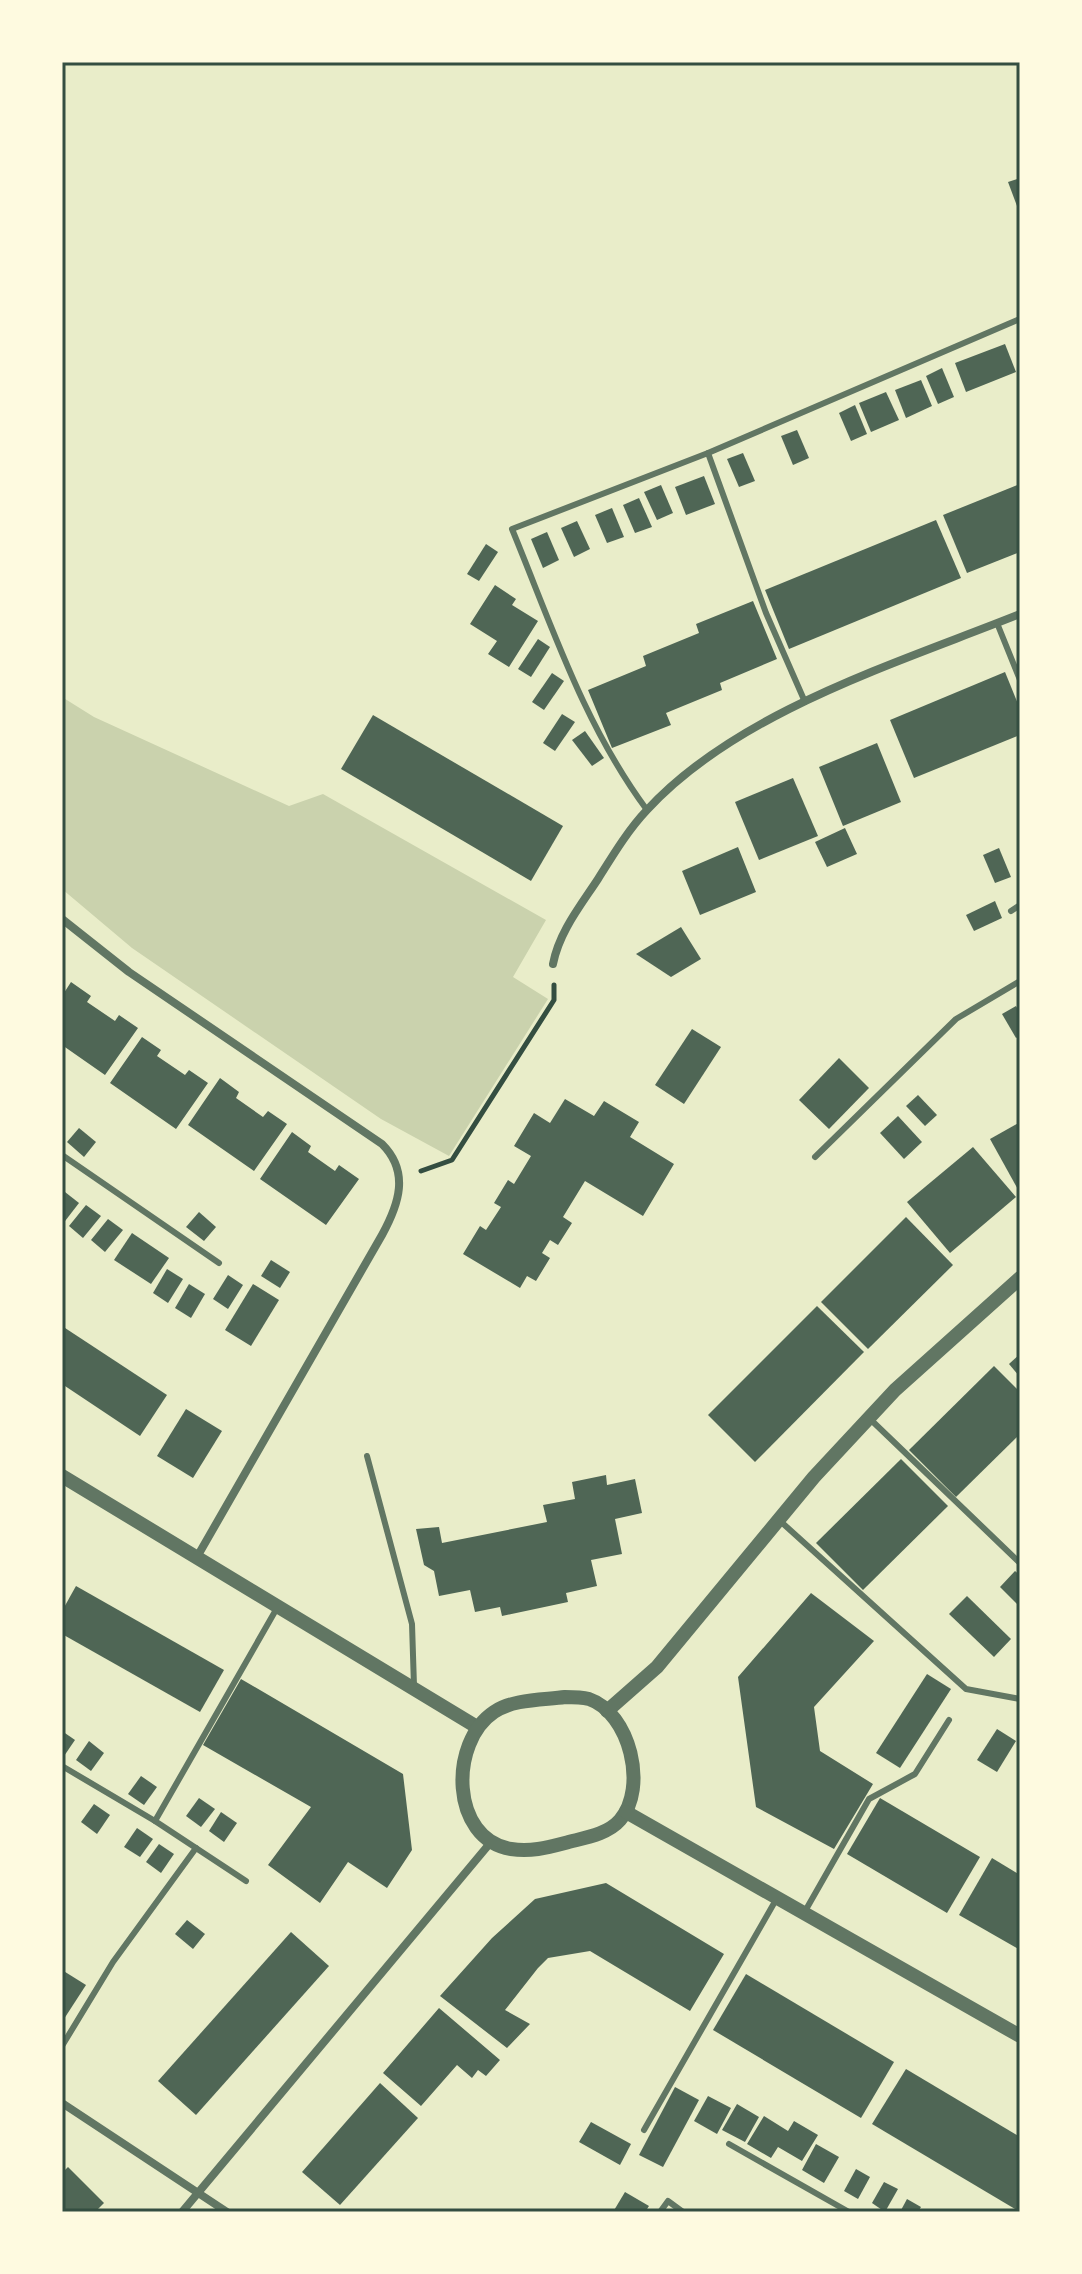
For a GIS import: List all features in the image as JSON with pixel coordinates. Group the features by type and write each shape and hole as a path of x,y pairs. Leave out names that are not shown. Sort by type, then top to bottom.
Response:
{"street":[{"path":"553,964 564,931 647,810 729,742 805,702 1020,614"},
{"path":"62,919 129,972 382,1144 390,1152 400,1179 400,1195 389,1224 197,1557"},
{"path":"607,1711 657,1667 779,1520 895,1390 1020,1278"},
{"path":"62,1476 414,1686 477,1727"},
{"path":"565,1697 588,1699 607,1711 625,1736 633,1786 626,1812 609,1829 539,1850 507,1849 491,1842 471,1819 463,1781 465,1747 477,1727 500,1708 565,1697"},
{"path":"626,1812 1020,2036"},
{"path":"182,2212 491,1842"},
{"path":"62,2103 227,2212"}],"lane":[{"path":"647,810 627,783 578,694 512,529 708,453 1020,319"},
{"path":"708,453 766,613 805,702"},
{"path":"997,623 1020,680"},
{"path":"1011,911 1020,905"},
{"path":"815,1157 956,1019 1020,981"},
{"path":"62,1155 219,1263"},
{"path":"870,1419 1020,1563"},
{"path":"367,1456 412,1624 414,1686"},
{"path":"779,1520 966,1689 1020,1699"},
{"path":"155,1821 279,1605"},
{"path":"804,1913 869,1799 915,1774 949,1720"},
{"path":"62,1766 155,1821 246,1881"},
{"path":"62,2046 113,1962 196,1848"},
{"path":"644,2130 777,1898"},
{"path":"729,2144 849,2212"},
{"path":"660,2212 668,2201 683,2212"}],"path":[{"path":"400,1179 452,1160 554,1000 553,964"}],"green space":[{"path":"62,697 94,717 289,806 323,794 546,920 513,977 548,999 449,1156 381,1119 132,948 62,889"}],"building":[{"path":"1020,178 1020,214 1008,182"},
{"path":"1005,344 1016,372 966,392 955,363"},
{"path":"942,368 954,397 938,404 926,376"},
{"path":"921,380 932,406 906,418 895,390"},
{"path":"886,392 899,420 871,432 859,403"},
{"path":"855,405 867,434 851,441 839,413"},
{"path":"797,430 809,458 793,465 781,436"},
{"path":"743,453 755,481 739,487 727,459"},
{"path":"704,476 715,504 686,515 675,487"},
{"path":"1020,484 1020,552 967,573 943,515"},
{"path":"661,485 673,513 657,520 644,492"},
{"path":"639,498 652,527 635,533 623,505"},
{"path":"612,508 624,537 607,543 595,515"},
{"path":"936,520 961,578 789,649 765,590"},
{"path":"577,521 590,549 574,557 561,528"},
{"path":"547,532 559,560 543,568 531,539"},
{"path":"486,544 498,552 479,581 467,574"},
{"path":"495,585 516,599 512,605 538,621 509,667 488,654 497,641 470,624"},
{"path":"753,601 777,659 720,683 722,690 666,713 671,725 612,748 588,690 646,666 643,656 699,633 696,624"},
{"path":"538,639 550,647 531,677 518,669"},
{"path":"1005,672 1020,709 1020,735 914,778 890,720"},
{"path":"552,673 564,681 544,710 532,702"},
{"path":"562,714 575,722 555,751 543,743"},
{"path":"373,715 563,826 531,881 341,769"},
{"path":"585,731 604,758 592,766 572,740"},
{"path":"877,743 901,802 843,826 819,767"},
{"path":"793,778 818,836 759,860 735,802"},
{"path":"845,828 857,854 827,867 815,842"},
{"path":"738,847 756,892 700,915 682,871"},
{"path":"999,848 1011,877 995,883 983,855"},
{"path":"995,901 1002,918 974,931 966,915"},
{"path":"681,927 701,959 671,977 636,954"},
{"path":"71,982 91,996 87,1002 115,1021 119,1015 138,1028 105,1075 62,1045 62,996"},
{"path":"1016,1006 1020,1013 1020,1036 1016,1038 1002,1014"},
{"path":"692,1029 721,1047 684,1104 655,1085"},
{"path":"142,1037 161,1050 157,1056 185,1075 189,1070 208,1083 176,1129 110,1083"},
{"path":"839,1058 869,1088 829,1129 799,1100"},
{"path":"220,1078 239,1092 236,1098 263,1117 268,1111 287,1124 254,1171 188,1125"},
{"path":"918,1095 937,1115 925,1126 906,1106"},
{"path":"565,1099 594,1116 604,1101 639,1122 630,1137 674,1164 643,1216 585,1181 563,1217 572,1223 558,1245 550,1240 542,1253 550,1258 536,1281 527,1276 520,1288 463,1254 480,1226 486,1230 501,1207 494,1203 508,1180 514,1184 531,1156 514,1146 534,1113 550,1123"},
{"path":"898,1116 922,1142 904,1159 880,1133"},
{"path":"1020,1122 1020,1193 990,1139"},
{"path":"79,1128 96,1142 84,1157 67,1142"},
{"path":"292,1132 311,1146 308,1152 335,1171 339,1165 359,1179 326,1225 260,1179"},
{"path":"973,1147 1016,1197 950,1253 907,1202"},
{"path":"65,1192 79,1203 62,1225 62,1195"},
{"path":"86,1205 101,1216 83,1238 69,1226"},
{"path":"199,1212 216,1227 204,1241 186,1227"},
{"path":"906,1217 953,1265 868,1349 821,1302"},
{"path":"108,1219 123,1230 105,1252 91,1240"},
{"path":"132,1233 169,1258 151,1284 114,1260"},
{"path":"271,1260 290,1272 280,1288 261,1276"},
{"path":"167,1269 183,1279 168,1303 153,1293"},
{"path":"228,1275 243,1285 228,1309 213,1299"},
{"path":"189,1284 205,1294 191,1318 175,1308"},
{"path":"253,1284 279,1300 251,1346 225,1330"},
{"path":"817,1306 864,1352 755,1462 708,1415"},
{"path":"62,1326 167,1395 140,1436 62,1384"},
{"path":"1020,1354 1020,1377 1009,1364"},
{"path":"994,1366 1020,1392 1020,1434 956,1497 909,1450"},
{"path":"186,1409 222,1431 193,1478 157,1456"},
{"path":"901,1459 948,1506 863,1590 816,1543"},
{"path":"606,1475 607,1485 635,1479 642,1513 615,1519 622,1554 591,1560 597,1586 566,1593 568,1602 502,1616 500,1607 475,1612 470,1590 439,1596 434,1571 424,1565 416,1529 439,1527 442,1543 547,1522 543,1505 575,1499 572,1482"},
{"path":"1015,1571 1020,1575 1020,1607 1000,1587"},
{"path":"76,1586 224,1670 200,1712 62,1634 62,1611"},
{"path":"811,1593 874,1641 814,1707 820,1751 873,1784 834,1849 756,1807 738,1677"},
{"path":"967,1596 1011,1639 994,1657 949,1614"},
{"path":"927,1674 951,1689 900,1768 876,1753"},
{"path":"241,1679 403,1774 412,1850 387,1888 348,1862 320,1903 268,1865 311,1807 203,1745"},
{"path":"997,1729 1016,1741 997,1772 977,1760"},
{"path":"62,1731 75,1740 62,1759"},
{"path":"89,1741 104,1753 91,1771 76,1760"},
{"path":"141,1776 157,1787 144,1805 128,1794"},
{"path":"199,1798 215,1809 201,1827 186,1816"},
{"path":"880,1798 980,1857 947,1913 847,1854"},
{"path":"94,1804 110,1815 97,1834 81,1822"},
{"path":"221,1812 237,1823 224,1842 209,1831"},
{"path":"137,1828 153,1839 140,1857 124,1847"},
{"path":"159,1844 174,1854 161,1873 146,1862"},
{"path":"992,1858 1020,1875 1020,1950 959,1915"},
{"path":"606,1883 724,1954 690,2011 590,1951 548,1958 538,1968 505,2010 530,2024 507,2048 440,1996 492,1938 535,1899"},
{"path":"187,1920 205,1934 193,1949 175,1934"},
{"path":"291,1932 329,1966 196,2115 158,2081"},
{"path":"62,1970 86,1985 62,2022"},
{"path":"746,1974 894,2062 861,2118 713,2030"},
{"path":"439,2008 500,2060 486,2076 478,2070 472,2078 457,2065 421,2106 383,2073"},
{"path":"906,2069 1020,2137 1020,2212 872,2124"},
{"path":"380,2083 418,2118 340,2205 302,2172"},
{"path":"675,2087 699,2100 663,2167 639,2155"},
{"path":"708,2096 731,2108 717,2134 694,2121"},
{"path":"737,2104 759,2117 745,2142 722,2130"},
{"path":"764,2116 788,2131 794,2121 818,2135 802,2161 778,2147 771,2158 747,2144"},
{"path":"591,2122 631,2144 620,2165 579,2142"},
{"path":"816,2144 839,2157 824,2183 802,2170"},
{"path":"68,2167 104,2203 95,2212 62,2212 62,2173"},
{"path":"856,2169 870,2177 858,2199 844,2191"},
{"path":"884,2182 898,2189 885,2212 872,2203"},
{"path":"625,2192 649,2206 645,2212 613,2212"},
{"path":"907,2199 921,2207 918,2212 900,2212"}]}
